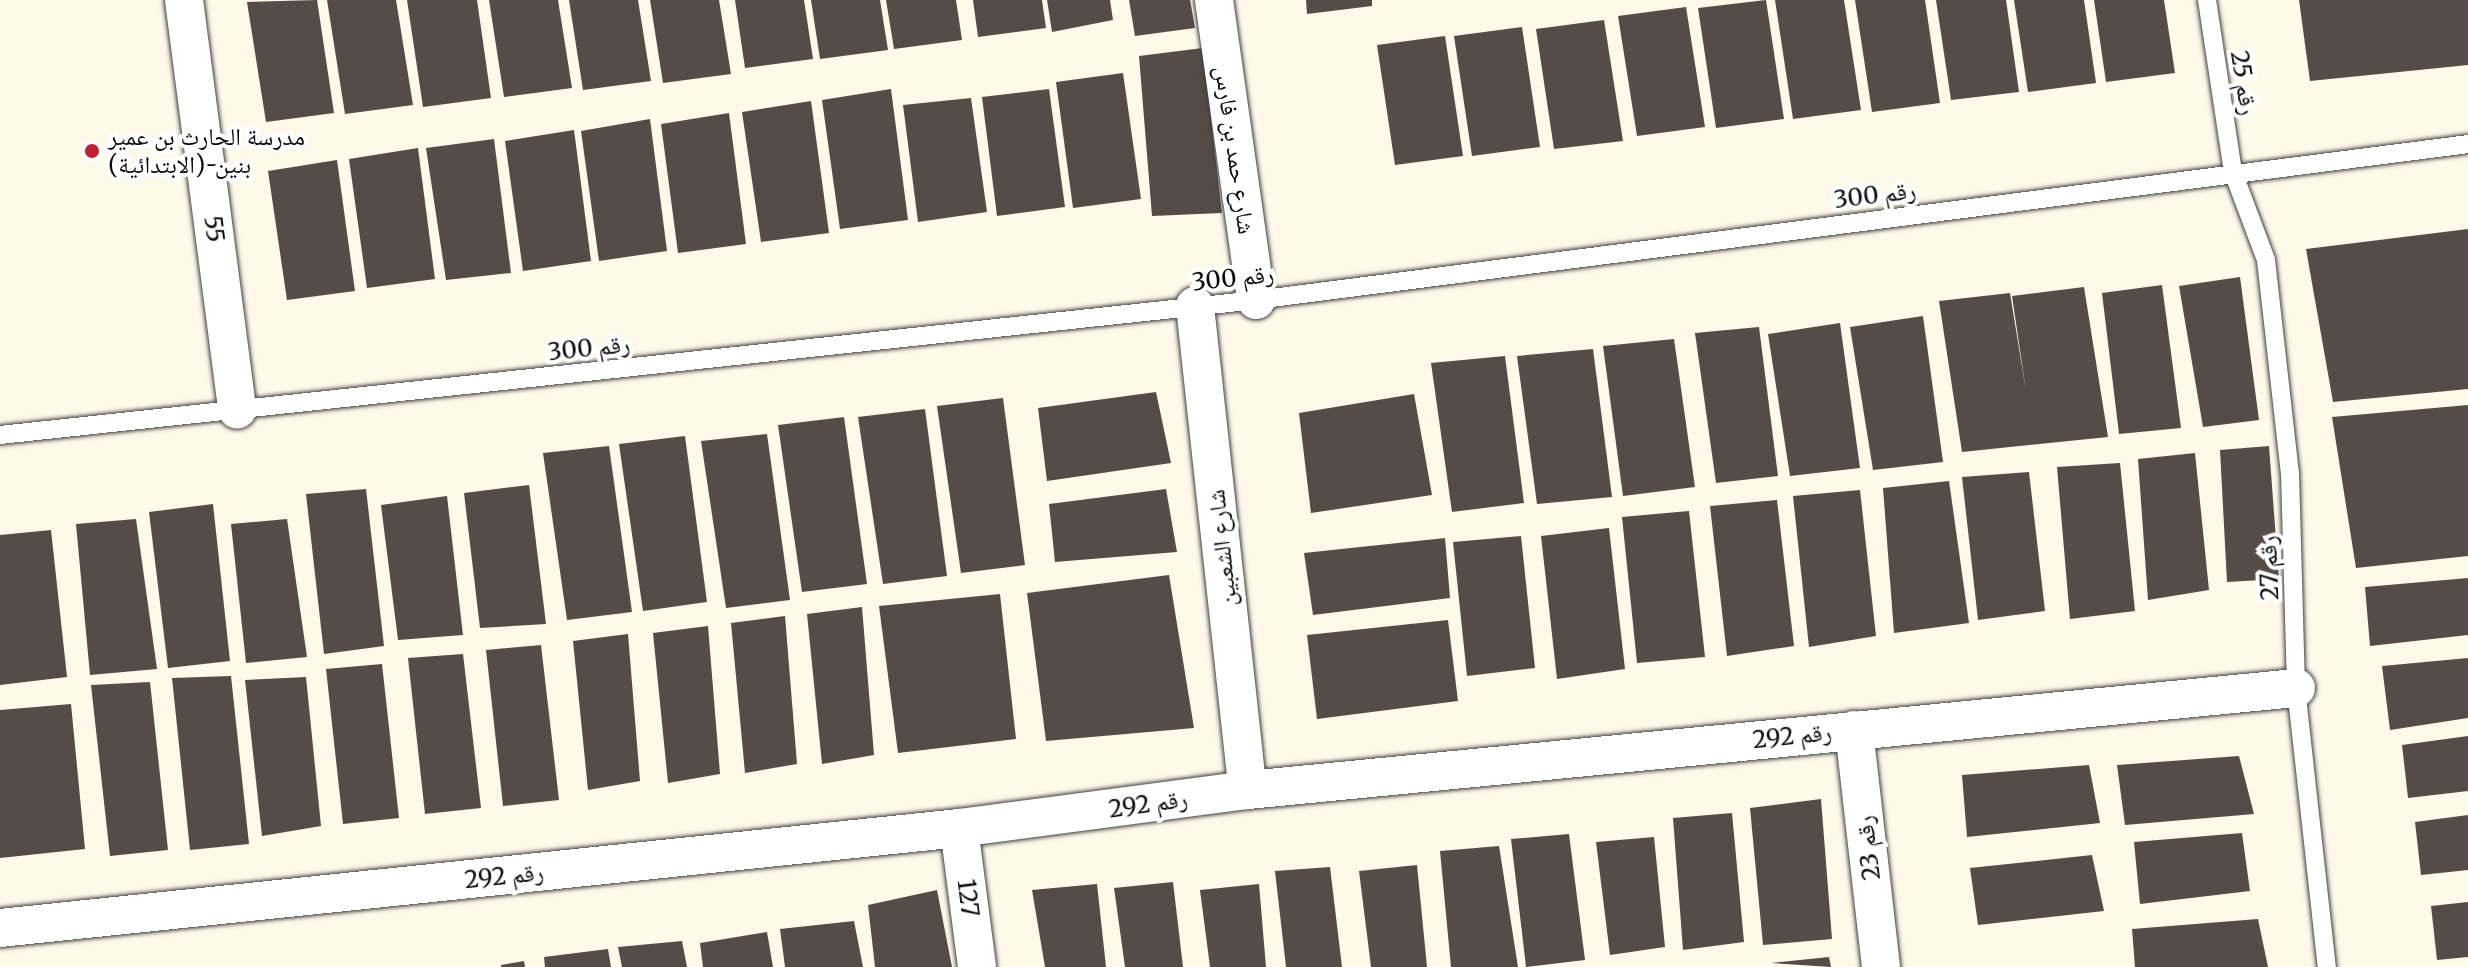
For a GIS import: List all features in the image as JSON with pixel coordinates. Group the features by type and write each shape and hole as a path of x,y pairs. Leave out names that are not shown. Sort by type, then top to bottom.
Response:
{"street":[{"name":"55","path":"184,0 237,410"},
{"name":"شارع حمد بن فارس","path":"1214,0 1256,300"},
{"name":"شارع الشعبين","path":"1195,306 1248,790"},
{"name":"رقم 292","path":"0,928 959,828 1248,790 2296,688"},
{"name":"رقم 23","path":"1854,730 1881,967"},
{"name":"127","path":"959,828 977,967"}],"lane":[{"name":"رقم 25","path":"2207,0 2233,172"},
{"name":"رقم 300","path":"0,435 1256,300 2468,144"},
{"name":"رقم 27","path":"2233,172 2266,260 2290,473 2296,688 2327,967"}],"building":[{"path":"317,0 334,113 266,122 247,2"},
{"path":"327,0 396,0 413,105 345,114"},
{"path":"407,0 477,0 491,98 423,107"},
{"path":"489,0 558,0 572,88 504,97"},
{"path":"569,0 638,0 651,81 583,90"},
{"path":"650,0 719,0 731,74 663,83"},
{"path":"735,0 804,0 813,59 745,68"},
{"path":"811,0 880,0 888,50 820,59"},
{"path":"886,0 956,0 962,40 894,49"},
{"path":"973,0 1042,0 1046,28 978,37"},
{"path":"1047,0 1110,0 1113,20 1052,32"},
{"path":"1129,0 1190,0 1195,28 1135,36"},
{"path":"1306,0 1372,0 1372,6 1307,14"},
{"path":"1766,0 1784,119 1716,128 1698,8"},
{"path":"1775,0 1844,0 1861,110 1793,119"},
{"path":"1855,0 1925,0 1940,103 1872,112"},
{"path":"1936,0 2006,0 2019,92 1951,100"},
{"path":"2014,0 2084,0 2096,83 2028,92"},
{"path":"2094,0 2164,0 2175,73 2106,82"},
{"path":"2299,0 2468,0 2468,65 2310,81"},
{"path":"1686,7 1705,127 1637,136 1618,16"},
{"path":"1604,20 1623,141 1554,149 1536,29"},
{"path":"1522,27 1540,147 1472,156 1454,36"},
{"path":"1445,36 1463,156 1395,165 1377,45"},
{"path":"1203,48 1222,213 1152,216 1139,56"},
{"path":"1123,73 1141,199 1073,208 1056,82"},
{"path":"891,89 908,220 840,229 822,100"},
{"path":"1049,89 1065,207 997,216 982,97"},
{"path":"971,98 987,212 918,222 903,105"},
{"path":"811,101 829,233 761,242 742,112"},
{"path":"729,113 746,244 678,253 661,124"},
{"path":"650,119 667,251 599,261 581,131"},
{"path":"574,130 591,261 523,271 505,141"},
{"path":"494,139 511,273 446,280 426,148"},
{"path":"418,148 435,279 367,288 349,159"},
{"path":"337,160 355,291 287,300 268,171"},
{"path":"2468,229 2468,389 2333,402 2306,249"},
{"path":"2240,277 2259,420 2203,427 2179,286"},
{"path":"2162,285 2181,428 2119,434 2102,293"},
{"path":"2084,287 2108,437 1962,452 1939,301 2010,293 2026,391 2012,296"},
{"path":"1923,316 1943,462 1873,470 1850,327"},
{"path":"1840,323 1860,468 1790,476 1768,334"},
{"path":"1759,327 1778,476 1716,483 1695,333"},
{"path":"1674,339 1695,487 1623,496 1603,346"},
{"path":"1593,349 1612,497 1537,504 1517,356"},
{"path":"1505,356 1524,503 1452,512 1431,363"},
{"path":"1156,392 1171,463 1047,481 1038,408"},
{"path":"1414,394 1432,495 1311,513 1299,413"},
{"path":"1003,398 1025,565 961,573 937,406"},
{"path":"2468,405 2468,556 2356,568 2332,417"},
{"path":"925,409 947,576 883,584 858,417"},
{"path":"844,417 867,584 802,592 778,425"},
{"path":"767,434 790,600 726,608 701,441"},
{"path":"685,436 707,602 643,611 619,444"},
{"path":"609,446 632,612 567,620 543,453"},
{"path":"2269,446 2279,579 2227,582 2220,450"},
{"path":"2195,453 2209,590 2148,600 2138,459"},
{"path":"2120,463 2135,611 2070,619 2057,467"},
{"path":"2029,472 2045,611 1978,620 1962,477"},
{"path":"1949,481 1969,623 1894,633 1883,488"},
{"path":"529,485 546,624 480,628 464,493"},
{"path":"366,489 384,646 324,654 306,494"},
{"path":"1166,489 1177,552 1055,562 1049,504"},
{"path":"1860,490 1876,636 1809,647 1793,496"},
{"path":"447,496 463,635 398,640 381,505"},
{"path":"1777,500 1794,646 1727,656 1710,506"},
{"path":"213,504 230,661 168,668 149,512"},
{"path":"1689,511 1705,657 1637,663 1622,517"},
{"path":"136,519 157,669 90,675 76,524"},
{"path":"287,519 307,657 246,663 231,524"},
{"path":"1609,528 1625,669 1557,679 1541,536"},
{"path":"51,530 67,677 0,685 0,535"},
{"path":"1521,536 1535,668 1467,676 1453,542"},
{"path":"1445,538 1450,598 1313,615 1304,553"},
{"path":"1169,575 1194,728 1046,741 1027,593"},
{"path":"2468,578 2468,635 2370,646 2365,587"},
{"path":"1000,594 1016,739 898,753 879,606"},
{"path":"862,607 874,755 822,764 807,614"},
{"path":"785,616 797,764 745,773 731,623"},
{"path":"1448,620 1458,701 1317,719 1307,635"},
{"path":"708,626 720,774 668,783 653,633"},
{"path":"628,634 640,781 588,790 573,641"},
{"path":"541,645 559,800 503,806 486,650"},
{"path":"463,654 481,808 425,814 408,658"},
{"path":"2468,658 2468,718 2390,730 2382,666"},
{"path":"382,664 399,818 343,824 326,669"},
{"path":"231,676 249,844 190,850 172,678"},
{"path":"306,677 321,826 262,836 245,680"},
{"path":"150,682 168,850 110,856 91,685"},
{"path":"71,704 85,849 0,858 0,710"},
{"path":"2468,736 2468,791 2408,798 2402,745"},
{"path":"2239,756 2254,814 2125,825 2117,765"},
{"path":"2089,765 2100,823 1967,837 1962,775"},
{"path":"1821,799 1832,939 1763,945 1750,808"},
{"path":"1732,813 1744,942 1683,950 1673,818"},
{"path":"2468,815 2468,870 2421,875 2415,822"},
{"path":"2242,833 2250,891 2140,904 2134,842"},
{"path":"1569,834 1585,960 1526,967 1511,839"},
{"path":"1654,837 1665,947 1610,955 1596,842"},
{"path":"1499,846 1518,967 1451,967 1440,851"},
{"path":"2092,855 2104,911 1978,925 1970,868"},
{"path":"1417,865 1427,967 1371,967 1359,871"},
{"path":"1330,867 1342,967 1286,967 1275,871"},
{"path":"1173,882 1183,967 1125,967 1114,888"},
{"path":"1097,884 1106,967 1045,967 1032,890"},
{"path":"1259,884 1266,967 1210,967 1200,890"},
{"path":"937,890 952,967 875,967 868,905"},
{"path":"2468,902 2468,957 2437,960 2431,906"},
{"path":"2258,919 2268,967 2135,967 2132,929"},
{"path":"854,921 863,967 785,967 780,929"},
{"path":"767,932 773,967 703,967 700,943"},
{"path":"682,941 687,967 622,967 618,947"},
{"path":"608,949 611,967 545,967 544,957"},
{"path":"1829,957 1831,967 1771,963"},
{"path":"524,961 525,967 501,967 501,965"}],"place":[{"name":"مدرسة الحارث بن عمير (الابتدائية)-بنين","path":"92,151"}]}
